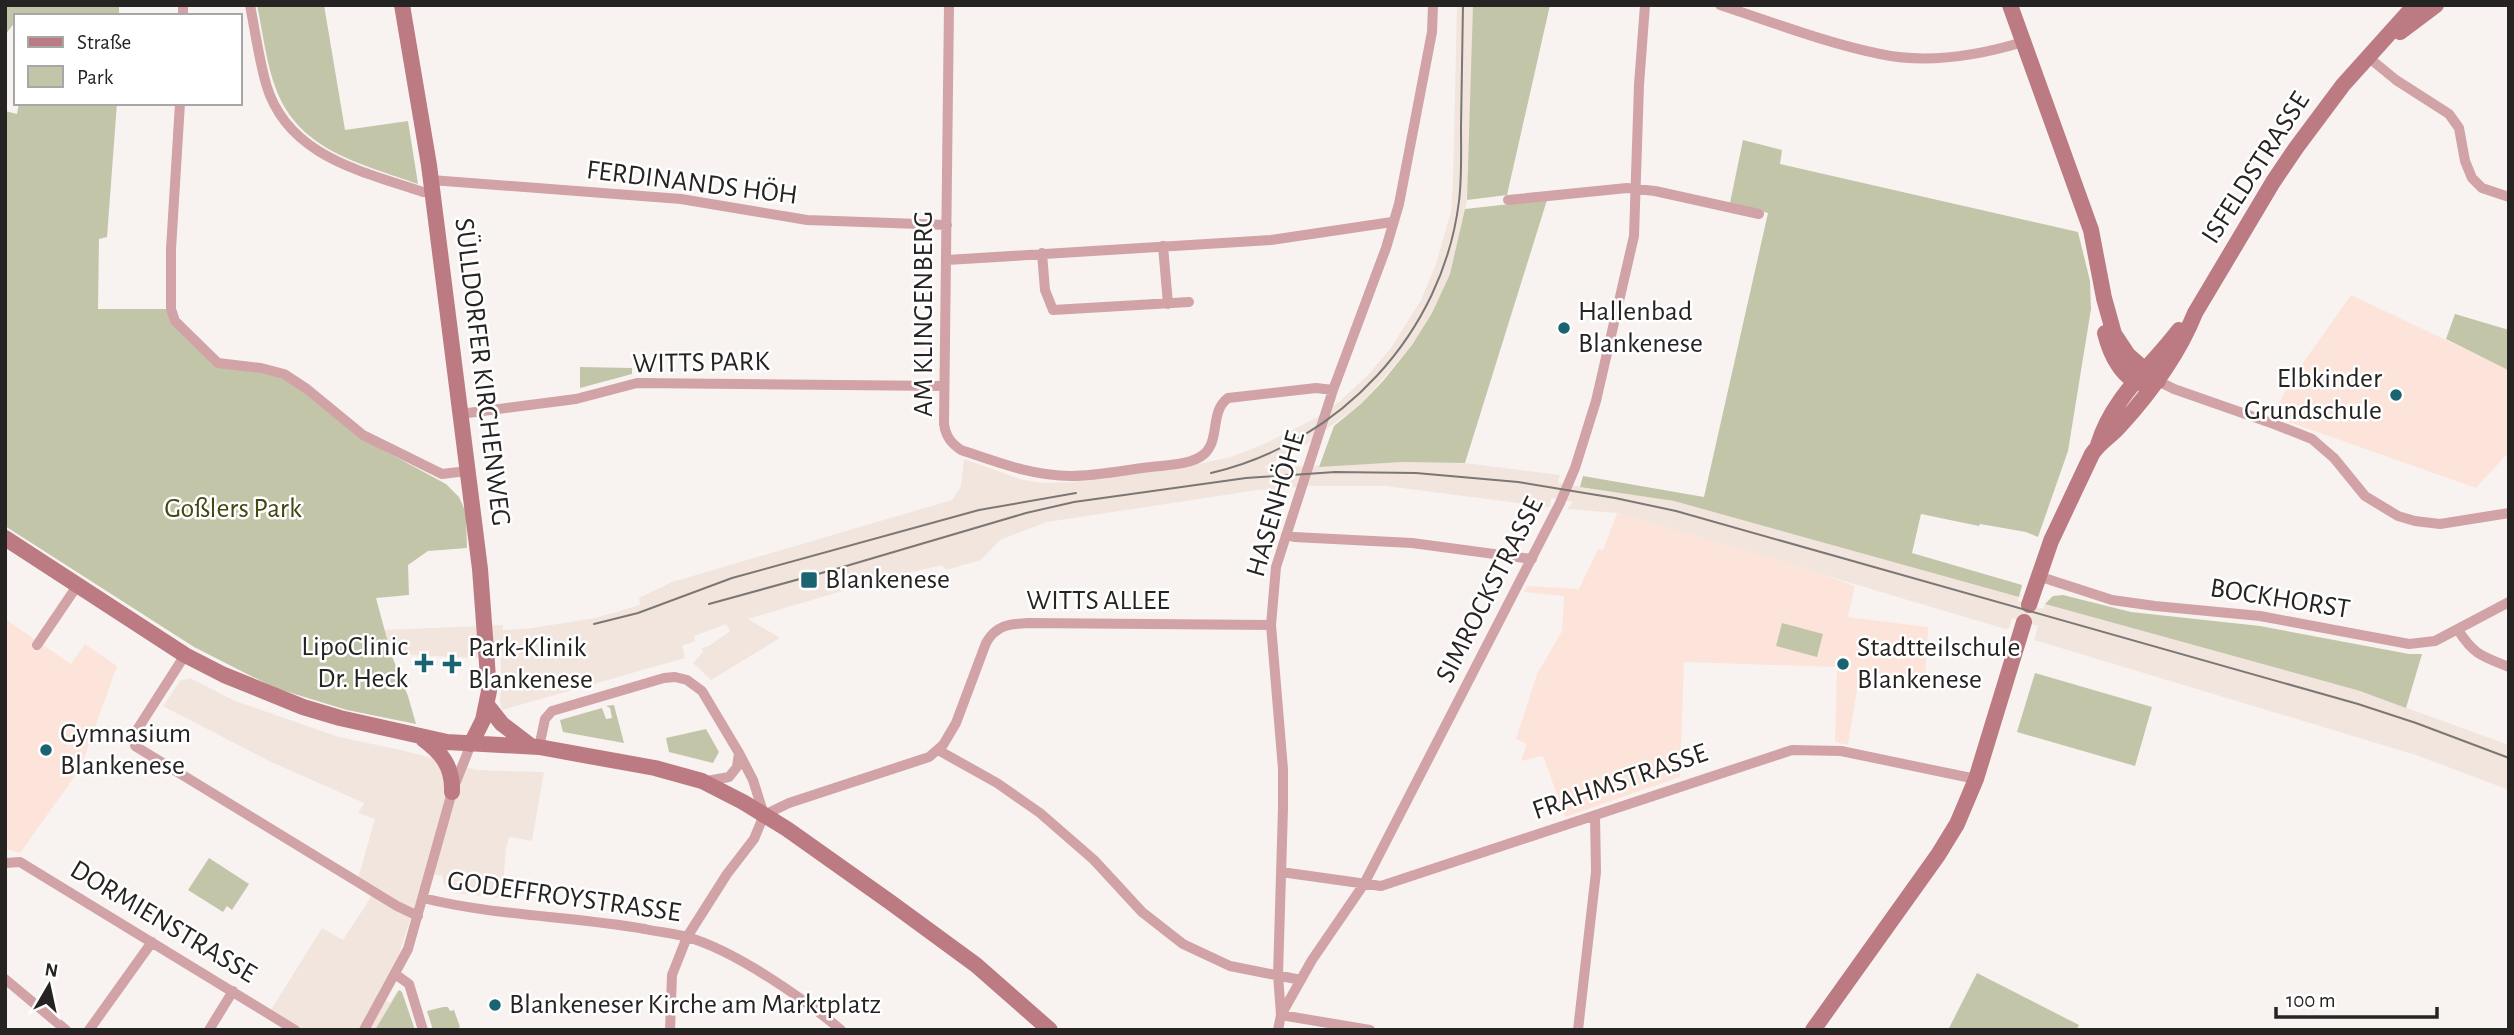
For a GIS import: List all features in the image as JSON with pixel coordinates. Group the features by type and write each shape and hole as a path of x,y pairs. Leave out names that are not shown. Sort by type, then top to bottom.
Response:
{"main road":[{"name":"SÜLLDORFER KIRCHENWEG","path":"402,5 422,118 475,519 489,679 483,720 471,744"},
{"path":"2010,5 2091,230 2104,298 2105,328 2110,350 2120,366 2146,377"},
{"name":"ISFELDSTRASSE","path":"2029,605 2061,515 2098,446 2108,418 2146,377 2172,360 2195,313 2273,182 2343,85 2415,5"},
{"name":"ISFELDSTRASSE","path":"2368,57 2436,5"},
{"path":"5,538 185,655 224,675 303,708 418,736 471,744 535,747 655,768 702,781 764,815 890,902 976,965 1050,1030"},
{"path":"1813,1030 1938,856 1956,824 1976,779 2024,622"},
{"path":"487,705 502,724 535,747"},
{"path":"418,736 439,751 444,759 451,775 452,792"}],"street":[{"path":"250,5 266,85 281,116 294,133 324,156 339,163 423,192 431,186"},
{"name":"AM KLINGENBERG","path":"948,5 944,386 945,430 954,445 961,450 1020,470 1073,476 1174,464 1202,456 1211,444 1219,407 1228,398 1316,388 1333,390"},
{"name":"HASENHÖHE","path":"1278,1030 1281,1015 1278,975 1283,769 1271,625 1276,567 1333,390 1386,248 1399,204 1432,32 1433,5"},
{"name":"SIMROCKSTRASSE","path":"1281,1015 1337,921 1364,884 1532,559 1575,468 1596,401 1633,236 1645,5"},
{"path":"1720,5 1880,54 1916,58 1954,57 1987,52 2023,42"},
{"path":"2368,57 2396,80 2449,114 2459,128 2465,162 2472,178 2482,188 2509,197"},
{"path":"180,105 172,249 171,309 175,321 218,363 261,368 284,374 307,389 363,435 439,473 450,475 467,471"},
{"name":"FERDINANDS HÖH","path":"431,186 681,199 807,220 947,225"},
{"path":"1508,200 1636,189 1759,214"},
{"path":"947,260 1271,240 1392,222"},
{"path":"1163,246 1168,304"},
{"path":"1042,253 1045,290 1053,310 1189,302"},
{"path":"2146,377 2312,439 2334,458 2365,496 2398,516 2440,524 2509,513"},
{"name":"WITTS PARK","path":"460,414 576,399 637,383 944,386"},
{"path":"1286,535 1422,544 1532,559"},
{"name":"BOCKHORST","path":"2038,576 2112,600 2260,616 2409,644 2428,643 2509,602"},
{"path":"37,645 78,586"},
{"name":"WITTS ALLEE","path":"939,750 956,723 986,643 992,633 1002,626 1028,623 1271,625"},
{"path":"2458,630 2477,654 2509,667"},
{"path":"185,655 135,733 135,746 397,906 418,916"},
{"path":"535,747 545,719 552,711 656,680 682,678 698,687 753,780 764,815 754,839 727,874 687,937 672,975 670,1030"},
{"path":"364,1030 408,949 452,792 471,744"},
{"name":"FRAHMSTRASSE","path":"1281,872 1381,886 1766,757 1804,749 1846,752 1976,779"},
{"path":"764,815 789,803 919,762 939,750 997,783 1040,813 1094,860 1142,912 1183,944 1230,966 1301,980"},
{"path":"702,781 718,781 729,777 737,767 739,753"},
{"path":"1578,1030 1596,872 1595,815"},
{"name":"DORMIENSTRASSE","path":"5,863 20,862 295,1030"},
{"name":"GODEFFROYSTRASSE","path":"423,898 449,904 602,921 687,937 726,953 841,1030"},
{"path":"89,1030 152,942"},
{"path":"395,974 409,984 423,1030"},
{"path":"5,979 66,1030"},
{"path":"209,1030 233,991"},
{"path":"1281,1015 1370,1030"}],"shaded area":[{"path":"1457,5 1473,5 1470,161 1461,237 1450,274 1432,313 1412,345 1362,403 1308,443 1263,468 1402,462 1465,463 1560,475 1558,483 1674,501 2019,597 2018,601 2043,609 2045,604 2360,691 2509,745 2509,790 2416,755 2034,640 2038,626 2012,618 2009,628 2005,629 1617,513 1567,509 1573,502 1551,498 1550,507 1386,486 1313,486 1258,490 1047,522 1000,540 981,560 946,570 942,565 883,579 748,619 780,638 711,680 693,663 703,652 701,648 709,646 730,631 726,624 694,636 695,641 682,646 685,658 502,710 500,656 477,658 391,654 384,630 503,625 503,630 595,618 640,605 639,598 672,582 952,500 961,486 964,459 1023,480 1044,483 1072,482 1173,469 1231,457 1316,418 1339,402 1367,376 1391,348 1421,300 1436,264 1451,212"},
{"name":"Elbkinder Grundschule","path":"2351,295 2509,370 2509,452 2476,488 2272,416 2295,374"},
{"name":"Stadtteilschule Blankenese","path":"1617,513 1801,567 1855,586 1848,617 1928,627 1925,680 1860,671 1848,745 1835,742 1837,667 1684,662 1680,777 1565,817 1543,756 1521,761 1527,744 1516,739 1537,674 1562,631 1564,596 1524,592 1527,586 1579,589 1598,549 1603,550"},
{"name":"Gymnasium Blankenese","path":"5,619 71,664 85,644 117,666 80,769 20,853 5,849"},
{"path":"190,678 235,701 339,737 477,770 544,772 532,841 509,837 502,898 455,893 445,886 442,876 426,872 399,954 377,995 390,1003 397,991 401,990 415,1030 281,1030 285,1023 269,1013 322,928 343,940 369,900 373,892 357,882 375,819 358,813 364,803 271,762 163,706 180,681"}],"green space":[{"path":"5,5 119,5 119,14 14,14 14,24 5,35"},
{"path":"257,5 324,5 345,130 408,121 418,184 355,162 316,141 300,127 286,110 276,89"},
{"path":"1473,5 1550,5 1507,195 1467,200"},
{"name":"Goßlers Park","path":"19,105 117,105 107,237 99,239 98,309 171,309 218,363 280,377 305,392 357,436 446,484 459,497 466,513 467,548 428,551 408,565 409,595 376,598 391,654 416,724 347,710 275,688 194,647 5,526 5,111 17,114"},
{"path":"1743,140 1782,150 1780,164 2078,232 2090,281 2091,309 2068,451 2038,537 2026,532 1921,514 1912,553 2022,585 2019,597 1674,501 1580,487 1583,476 1704,497 1768,213 1730,203"},
{"path":"1547,200 1465,463 1402,462 1319,467 1334,426 1383,381 1412,345 1432,313 1450,274 1465,209"},
{"path":"2455,314 2509,330 2508,370 2446,339"},
{"path":"580,367 632,368 632,374 580,388"},
{"path":"2063,595 2131,612 2260,626 2409,654 2422,654 2406,708 2360,691 2045,604 2053,596"},
{"path":"1782,623 1823,634 1817,657 1776,646"},
{"path":"2035,673 2152,707 2135,766 2017,732"},
{"path":"614,705 624,743 563,732 560,720 602,708 606,719 612,718 610,708 606,706"},
{"path":"706,729 719,752 713,763 669,752 666,738"},
{"path":"209,858 249,884 232,910 227,906 223,912 188,890"},
{"path":"1977,973 2079,1025 2076,1030 1948,1030"},
{"path":"399,990 415,1030 375,1030"},
{"path":"443,1007 454,1010 460,1027 456,1030 433,1030 427,1011"}],"tram line":[{"path":"1211,473 1258,458 1302,436 1342,409 1377,375 1408,337 1432,295 1449,249 1459,201 1463,5"},
{"path":"709,604 1026,513 1074,502 1246,478 1335,472 1416,473 1518,482 1676,511 2358,704 2509,758"},
{"path":"594,624 638,613 732,578 979,510 1076,493"}],"place":[{"name":"Hallenbad Blankenese","path":"1564,328"},
{"name":"Elbkinder Grundschule","path":"2396,395"},
{"name":"Blankenese","path":"809,580"},
{"name":"LipoClinic Dr. Heck","path":"424,663"},
{"name":"Park-Klinik Blankenese","path":"452,664"},
{"name":"Stadtteilschule Blankenese","path":"1843,664"},
{"name":"Gymnasium Blankenese","path":"46,750"},
{"name":"Blankeneser Kirche am Marktplatz","path":"495,1005"}]}
